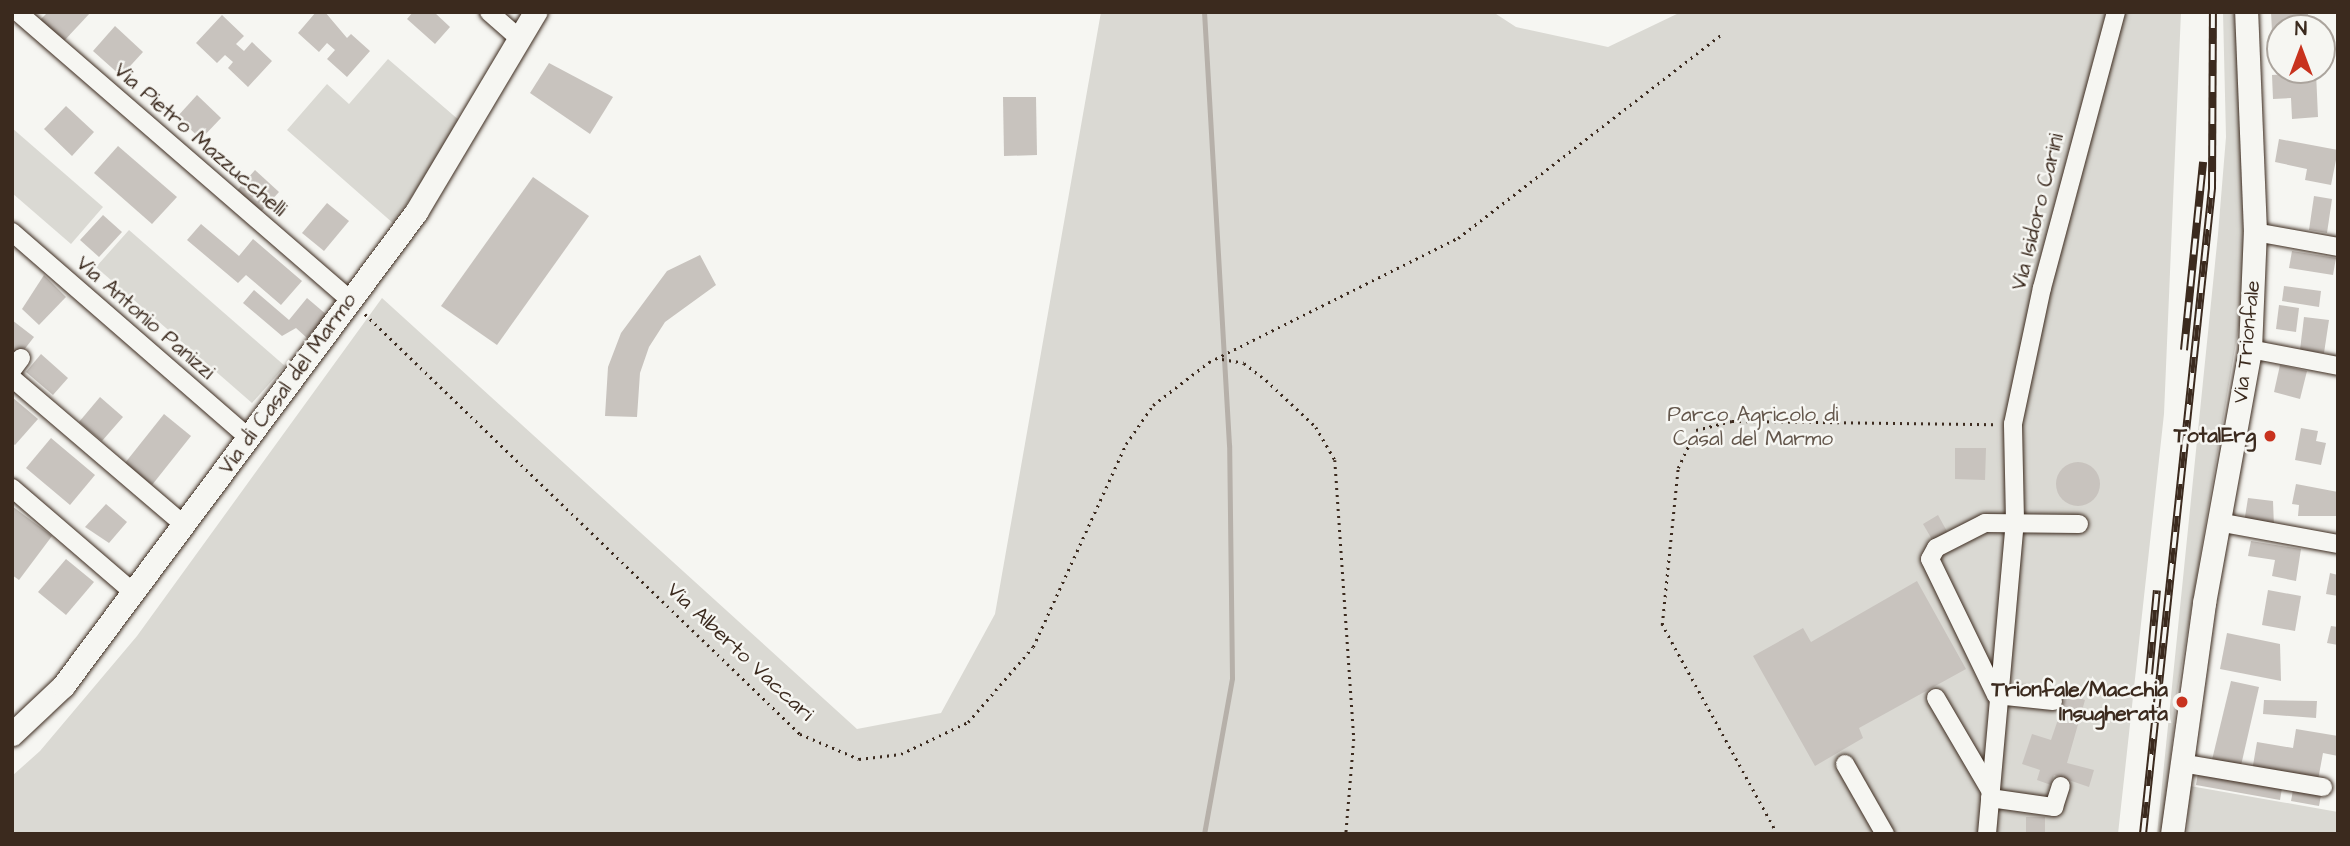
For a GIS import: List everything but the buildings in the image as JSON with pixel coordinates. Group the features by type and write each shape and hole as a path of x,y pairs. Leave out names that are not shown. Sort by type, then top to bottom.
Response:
{"main road":[{"name":"Via di Casal del Marmo","path":"12,734 64,686 416,212 535,12"},
{"name":"Via Trionfale","path":"2172,834 2180,762 2218,522 2250,349 2255,232 2246,12"}],"street":[{"path":"489,12 520,39"},
{"name":"Via Isidoro Carini","path":"1987,834 1996,695 2015,521 2013,424 2042,288 2116,12"},
{"name":"Via Pietro Mazzucchelli","path":"20,14 350,300"},
{"name":"Via Antonio Panizzi","path":"12,232 248,437"},
{"path":"2255,232 2338,247"},
{"path":"2250,349 2338,366"},
{"path":"12,378 184,525"},
{"path":"12,488 133,592"},
{"path":"2053,701 1996,695 1930,559 1936,548 1985,523 2015,521 2079,524"},
{"path":"2218,522 2338,544"},
{"path":"1937,698 1990,794 2054,807 2061,786"},
{"path":"2180,762 2323,787"},
{"path":"1845,764 1885,834"}],"path":[{"name":"Via Alberto Vaccari","path":"350,300 800,734 859,759 901,754 939,739 968,722 1033,647 1138,424 1191,376 1458,238 1723,33"},
{"path":"1223,359 1244,363 1266,380 1316,426 1335,460 1354,739 1346,834"},
{"path":"1777,834 1662,625 1678,468 1696,430 1732,421 2013,424"}],"green space":[{"name":"Parco Agricolo di Casal del Marmo","path":"1101,12 1493,12 1516,27 1608,47 1681,12 2181,12 2164,414 2118,834 12,834 12,776 40,751 137,636 382,298 857,729 941,713 995,614"},
{"path":"2223,12 2234,12 2241,92 2244,295 2177,693 2163,834 2157,834 2226,137"},
{"path":"388,59 460,121 394,224 287,130 327,84 349,104"},
{"path":"12,128 103,207 71,244 12,193"},
{"path":"129,230 285,366 252,403 96,267"},
{"path":"2190,786 2338,812 2338,834 2187,834"}],"waterway":[{"path":"1204,12 1229,445 1232,678 1204,834"}],"railway":[{"path":"2143,834 2212,188 2213,12"},
{"path":"2184,350 2203,162"},
{"path":"2149,674 2157,590"}],"place":[{"name":"TotalErg","path":"2270,436"},
{"name":"Trionfale/Macchia Insugherata","path":"2182,702"}]}
